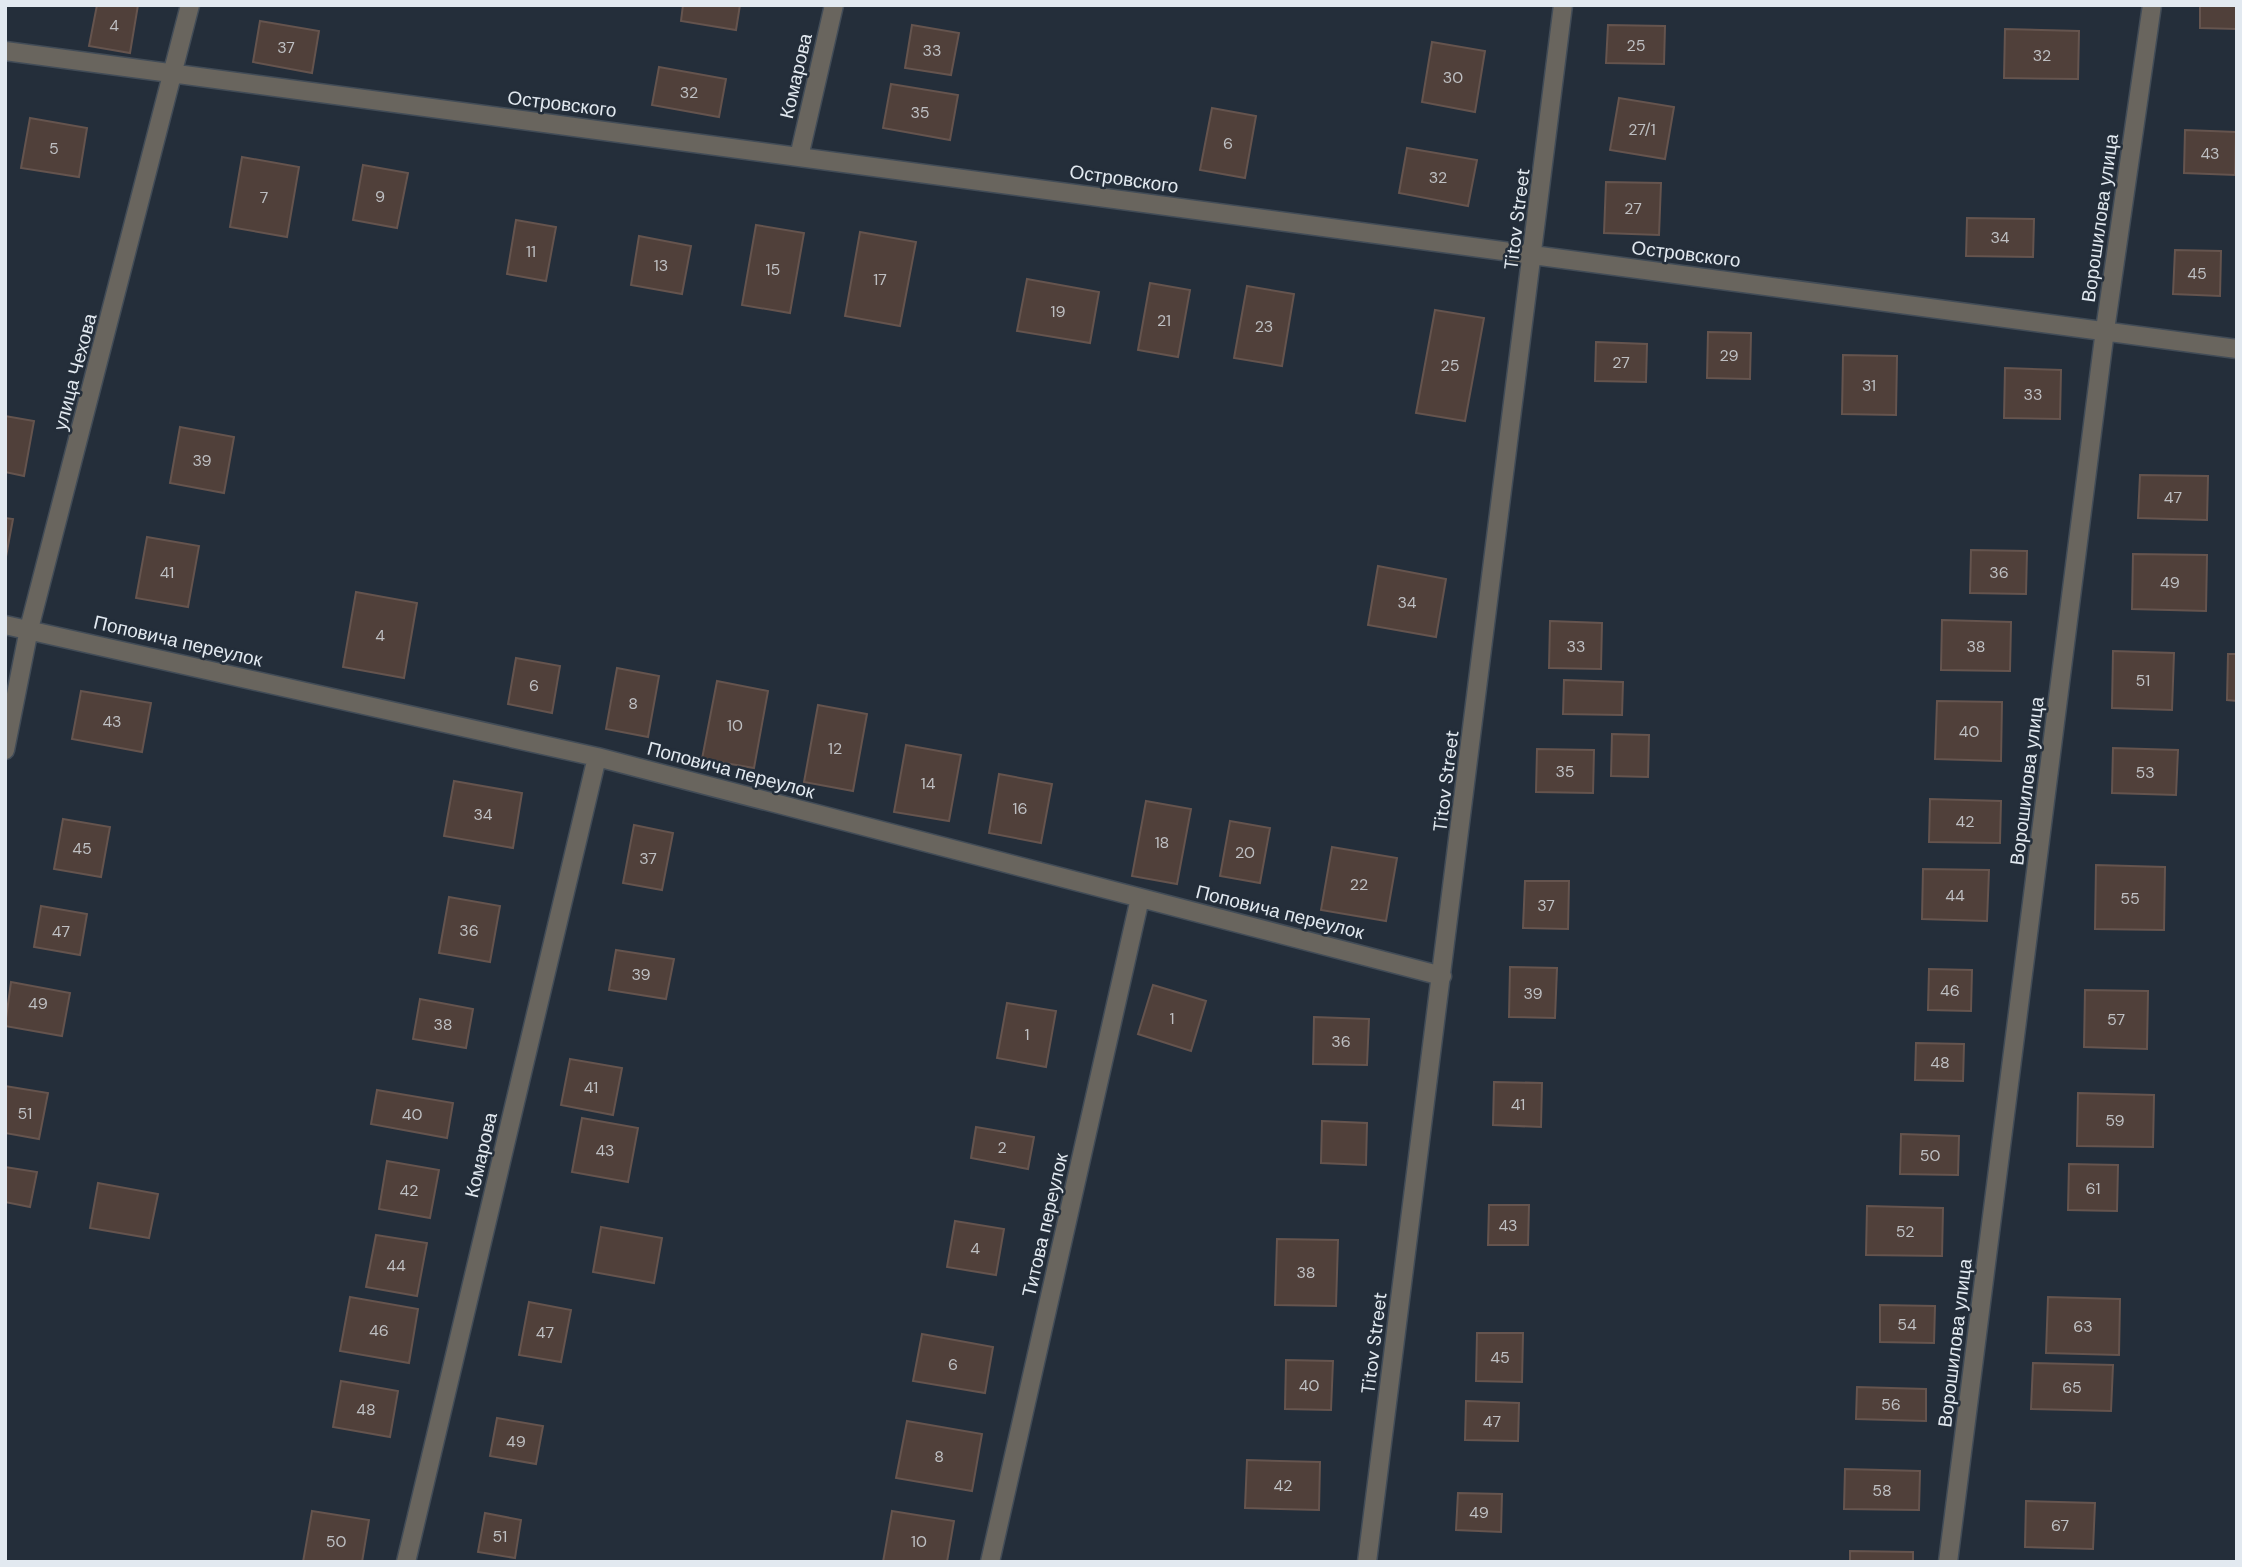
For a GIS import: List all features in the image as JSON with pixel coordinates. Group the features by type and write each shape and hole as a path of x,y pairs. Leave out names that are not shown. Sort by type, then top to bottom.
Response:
{"street":[{"name":"улица Чехова","path":"5,750 29,629 190,5"},
{"name":"Комарова","path":"799,157 834,5"},
{"name":"Titov Street","path":"1367,1562 1534,256 1563,5"},
{"name":"Ворошилова улица","path":"1948,1562 2105,330 2152,5"},
{"name":"Островского","path":"5,51 2237,349"},
{"name":"Поповича переулок","path":"5,625 597,757 1442,976"},
{"name":"Комарова","path":"406,1562 597,757"},
{"name":"Титова переулок","path":"990,1562 1140,898"}],"building":[{"path":"97,5 138,5 130,53 89,46"},
{"path":"683,5 740,5 736,30 681,21"},
{"path":"2200,5 2237,5 2237,29 2200,28"},
{"path":"260,21 319,31 312,73 253,62"},
{"path":"912,25 959,33 951,75 905,68"},
{"path":"1608,25 1665,26 1664,64 1606,63"},
{"path":"2005,29 2079,31 2078,79 2004,78"},
{"path":"1432,42 1485,51 1475,112 1422,102"},
{"path":"659,67 726,79 719,117 652,105"},
{"path":"891,84 958,95 950,140 883,128"},
{"path":"1619,98 1674,107 1665,159 1610,150"},
{"path":"1212,108 1256,116 1245,178 1200,170"},
{"path":"30,118 87,128 79,177 21,168"},
{"path":"2185,130 2236,132 2235,175 2184,173"},
{"path":"1407,148 1477,160 1468,206 1399,193"},
{"path":"242,157 299,167 287,237 230,227"},
{"path":"363,165 408,173 397,228 353,220"},
{"path":"1606,182 1661,183 1659,235 1604,233"},
{"path":"1967,218 2034,219 2033,257 1966,256"},
{"path":"516,220 556,227 546,281 507,274"},
{"path":"756,225 804,233 790,313 742,305"},
{"path":"860,232 916,242 900,326 845,316"},
{"path":"639,236 691,246 682,294 631,285"},
{"path":"2175,250 2221,251 2220,296 2173,294"},
{"path":"1027,279 1099,292 1090,343 1017,331"},
{"path":"1150,283 1190,290 1178,357 1138,350"},
{"path":"1247,286 1294,294 1282,366 1234,358"},
{"path":"1435,310 1484,318 1465,421 1416,413"},
{"path":"1708,332 1751,333 1750,379 1707,378"},
{"path":"1596,342 1647,344 1646,382 1595,381"},
{"path":"1843,355 1897,356 1896,415 1842,414"},
{"path":"2005,368 2061,370 2060,419 2004,418"},
{"path":"5,416 34,421 24,476 5,472"},
{"path":"180,427 234,437 224,493 170,483"},
{"path":"2140,475 2208,476 2207,520 2138,518"},
{"path":"5,518 13,519 5,562"},
{"path":"147,537 199,546 188,607 136,598"},
{"path":"1971,550 2027,551 2026,594 1970,593"},
{"path":"2133,554 2207,555 2206,611 2132,609"},
{"path":"1378,566 1446,579 1436,637 1368,625"},
{"path":"356,592 417,603 404,678 343,667"},
{"path":"1942,620 2011,622 2010,671 1941,670"},
{"path":"1550,621 1602,623 1601,669 1549,668"},
{"path":"2113,651 2174,653 2172,710 2112,708"},
{"path":"2228,654 2237,654 2237,701 2227,700"},
{"path":"516,658 560,666 552,713 508,704"},
{"path":"617,668 659,676 648,737 606,729"},
{"path":"1564,680 1623,682 1622,715 1563,714"},
{"path":"717,681 768,691 754,768 702,759"},
{"path":"81,691 151,703 142,752 72,739"},
{"path":"1937,701 2002,702 2001,761 1935,759"},
{"path":"818,705 867,714 853,791 804,782"},
{"path":"1612,734 1649,735 1648,777 1611,776"},
{"path":"906,745 961,755 949,821 894,812"},
{"path":"2113,748 2178,750 2176,795 2112,793"},
{"path":"1537,749 1594,750 1593,793 1536,792"},
{"path":"999,774 1052,784 1041,843 989,833"},
{"path":"454,781 522,793 513,848 444,836"},
{"path":"1930,799 2001,801 2000,843 1929,842"},
{"path":"1146,801 1191,809 1177,884 1132,876"},
{"path":"63,819 110,827 101,877 54,869"},
{"path":"1230,821 1270,828 1260,883 1220,876"},
{"path":"634,825 673,833 662,890 623,883"},
{"path":"1332,847 1397,858 1386,921 1321,910"},
{"path":"2096,865 2165,867 2164,930 2095,929"},
{"path":"1923,869 1989,870 1987,921 1922,919"},
{"path":"1525,881 1569,881 1568,929 1523,928"},
{"path":"449,897 500,906 490,962 439,953"},
{"path":"41,906 87,914 80,955 34,947"},
{"path":"616,950 674,959 666,999 609,990"},
{"path":"1510,967 1557,968 1555,1018 1509,1017"},
{"path":"1929,969 1972,970 1971,1011 1928,1010"},
{"path":"11,982 70,993 62,1036 5,1026"},
{"path":"1153,985 1206,1001 1191,1051 1138,1034"},
{"path":"2085,990 2148,991 2147,1049 2084,1047"},
{"path":"420,999 473,1009 466,1048 413,1039"},
{"path":"1007,1003 1056,1011 1046,1067 997,1058"},
{"path":"1314,1017 1369,1019 1367,1065 1313,1064"},
{"path":"1916,1043 1964,1044 1963,1081 1915,1080"},
{"path":"570,1059 622,1068 613,1115 561,1105"},
{"path":"1494,1082 1542,1083 1541,1127 1493,1125"},
{"path":"5,1086 48,1093 39,1139 5,1133"},
{"path":"377,1090 453,1103 447,1138 371,1124"},
{"path":"2078,1093 2154,1095 2153,1147 2077,1146"},
{"path":"582,1118 638,1128 628,1182 572,1172"},
{"path":"1322,1121 1367,1123 1366,1165 1321,1163"},
{"path":"976,1127 1034,1137 1028,1169 971,1158"},
{"path":"1901,1134 1959,1136 1958,1175 1900,1174"},
{"path":"387,1161 439,1170 430,1218 379,1209"},
{"path":"2069,1164 2118,1165 2117,1211 2068,1210"},
{"path":"5,1167 37,1172 30,1207 5,1202"},
{"path":"98,1183 158,1194 149,1238 90,1228"},
{"path":"1489,1205 1529,1205 1528,1245 1488,1245"},
{"path":"1867,1206 1943,1208 1942,1256 1866,1255"},
{"path":"955,1221 1004,1229 996,1275 947,1267"},
{"path":"601,1227 662,1238 654,1283 593,1272"},
{"path":"376,1235 427,1243 417,1296 366,1287"},
{"path":"1277,1239 1338,1240 1336,1306 1275,1305"},
{"path":"350,1297 418,1309 409,1363 340,1351"},
{"path":"2048,1297 2120,1299 2119,1355 2046,1353"},
{"path":"529,1302 571,1310 561,1362 519,1355"},
{"path":"1880,1305 1935,1306 1934,1343 1880,1342"},
{"path":"1477,1333 1523,1333 1522,1382 1476,1381"},
{"path":"922,1334 993,1347 985,1393 913,1381"},
{"path":"1286,1360 1333,1361 1331,1410 1285,1409"},
{"path":"2033,1363 2113,1365 2111,1411 2031,1409"},
{"path":"341,1381 398,1391 390,1437 333,1427"},
{"path":"1857,1387 1926,1389 1926,1421 1856,1419"},
{"path":"1466,1401 1519,1403 1518,1441 1465,1440"},
{"path":"497,1418 543,1426 536,1464 490,1456"},
{"path":"907,1421 982,1434 972,1491 896,1478"},
{"path":"1247,1460 1320,1462 1319,1510 1245,1508"},
{"path":"1845,1469 1920,1471 1919,1510 1844,1509"},
{"path":"1458,1493 1502,1494 1501,1532 1456,1530"},
{"path":"2026,1501 2095,1503 2093,1549 2025,1547"},
{"path":"312,1511 369,1520 362,1562 303,1562"},
{"path":"892,1511 954,1521 947,1562 883,1562"},
{"path":"485,1513 521,1520 515,1558 478,1552"},
{"path":"1850,1551 1913,1552 1913,1562 1850,1562"}]}
